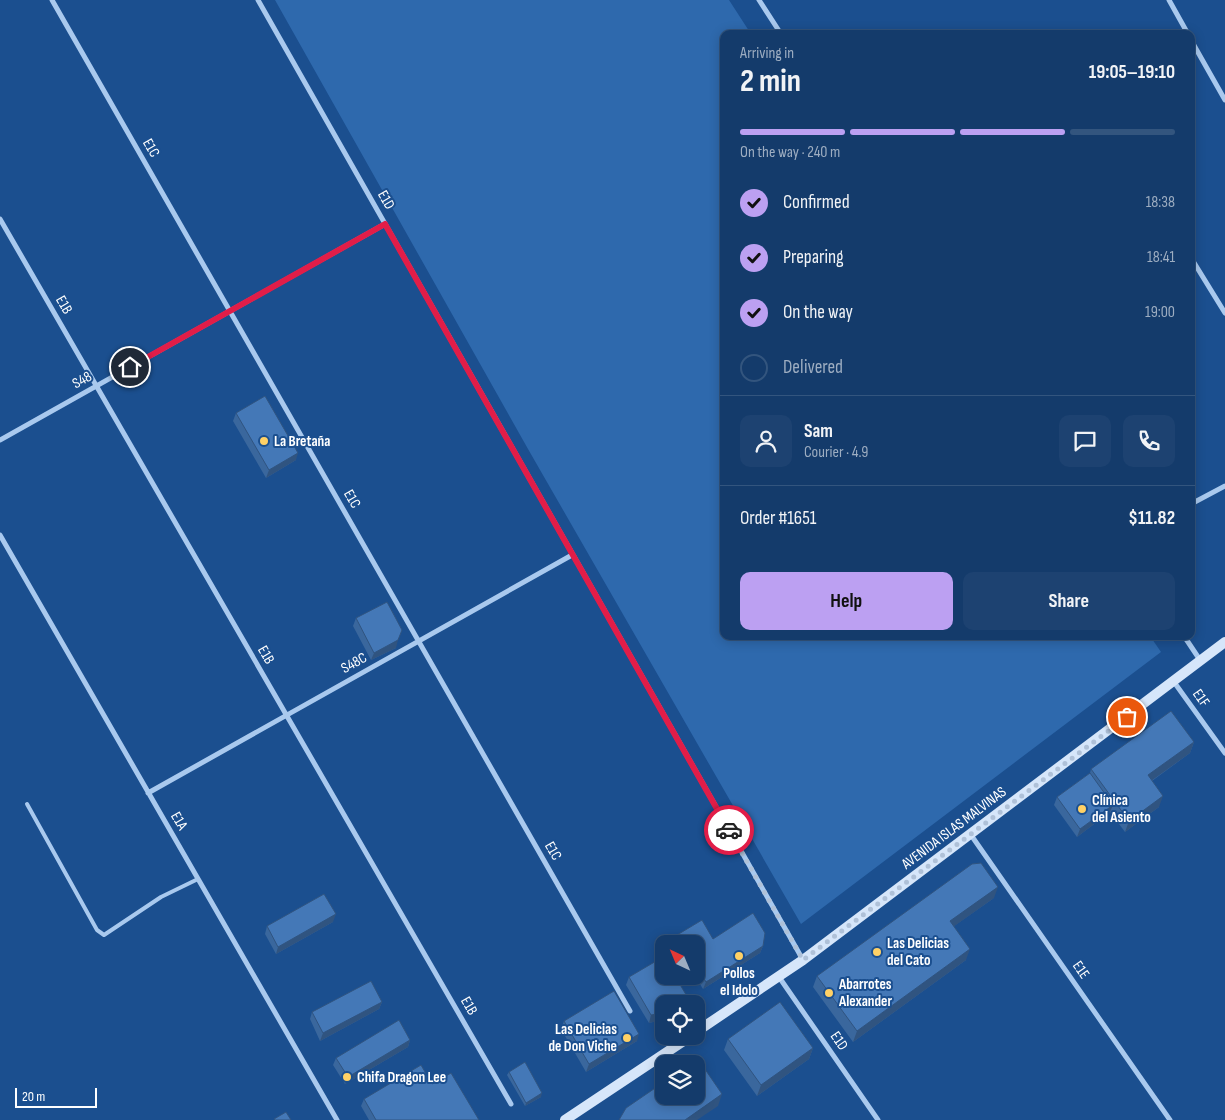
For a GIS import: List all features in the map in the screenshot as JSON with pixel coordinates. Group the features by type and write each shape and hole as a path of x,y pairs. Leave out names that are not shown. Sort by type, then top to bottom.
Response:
{"street":[{"name":"E1C","path":"52,0 630,1011"},
{"name":"E1D","path":"258,0 803,960"},
{"path":"759,0 779,30"},
{"path":"1169,0 1186,30"},
{"path":"1195,47 1225,100"},
{"name":"E1B","path":"0,219 511,1104"},
{"name":"S48","path":"0,440 385,224"},
{"path":"1195,264 1225,313"},
{"path":"1195,502 1225,486"},
{"name":"E1A","path":"0,535 337,1120"},
{"name":"S48C","path":"148,793 572,554"},
{"path":"1187,640 1200,661"},
{"name":"AVENIDA ISLAS MALVINAS","path":"705,1026 803,960 1225,642"},
{"name":"E1F","path":"1174,682 1225,753"},
{"name":"E1E","path":"971,835 1170,1120"},
{"name":"E1D","path":"779,977 878,1120"},
{"path":"565,1120 579,1116 678,1045"}],"lane":[{"path":"27,804 97,930 104,935 161,897 198,879"}],"shaded area":[{"path":"275,0 729,0 748,30 720,30 720,640 1153,640 1161,652 801,924 528,449"}],"building":[{"name":"La Bretaña","path":"265,396 298,453 269,470 236,413"},
{"path":"387,602 402,630 398,640 374,653 356,618"},
{"path":"1171,711 1194,742 1148,775 1163,796 1129,821 1091,769"},
{"name":"Clínica del Asiento","path":"1090,773 1113,805 1080,829 1057,797"},
{"path":"981,863 998,887 950,921 970,949 857,1031 817,976 972,864"},
{"path":"324,894 336,914 278,947 267,926"},
{"path":"753,913 765,933 763,946 706,982 705,935 677,935 702,920 713,939"},
{"path":"655,962 655,985 680,985 686,995 655,995 655,1014 651,1015 629,977"},
{"path":"371,981 382,1002 323,1033 312,1012"},
{"path":"614,991 639,1034 589,1064 564,1021"},
{"path":"780,1002 813,1048 761,1085 728,1039"},
{"path":"399,1020 410,1040 348,1077 336,1058"},
{"path":"525,1062 542,1093 526,1103 509,1072"},
{"path":"421,1065 432,1084 451,1073 479,1120 376,1120 364,1099"},
{"path":"705,1069 722,1094 685,1120 619,1120 626,1108 655,1088 655,1105 705,1105"},
{"path":"286,1112 291,1120 274,1119"}],"way so far":[{"path":"729,830 803,960 1127,717"}],"place":[{"name":"La Bretaña","path":"264,441"},
{"name":"Clínica del Asiento","path":"1082,809"},
{"name":"Las Delicias del Cato","path":"877,952"},
{"name":"Pollos el Idolo","path":"739,956"},
{"name":"Abarrotes Alexander","path":"829,993"},
{"name":"Las Delicias de Don Viche","path":"627,1038"},
{"name":"Chifa Dragon Lee","path":"347,1077"}],"route":[{"path":"130,367 385,224 729,830"}]}
